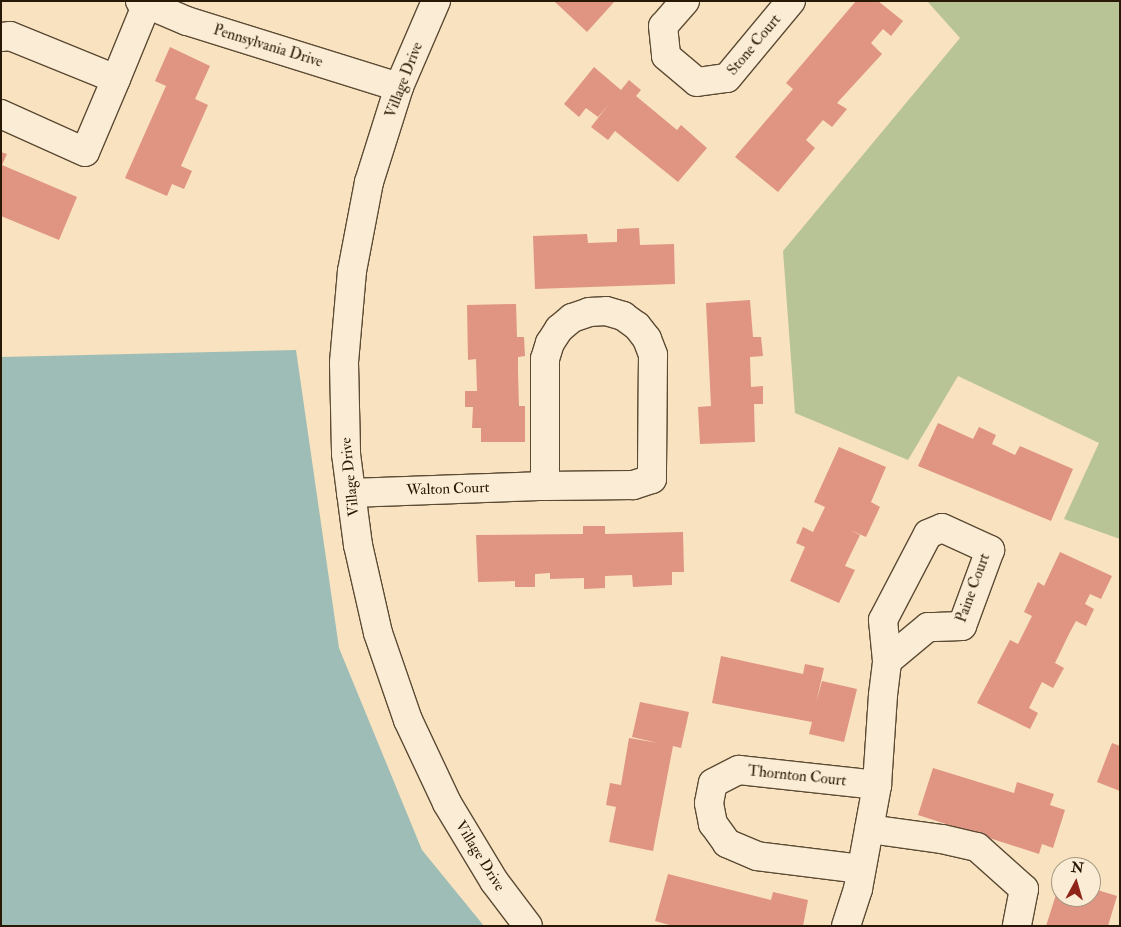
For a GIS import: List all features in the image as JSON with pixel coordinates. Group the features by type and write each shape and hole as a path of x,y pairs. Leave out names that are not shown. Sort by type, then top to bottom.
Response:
{"street":[{"name":"Village Drive","path":"436,1 399,87 369,182 352,271 344,362 346,454 358,545 378,634 408,720 447,803 494,881 528,926"},
{"name":"Stone Court","path":"685,1 663,26 666,56 697,82 727,78 790,1"},
{"name":"Pennsylvania Drive","path":"145,2 187,21 399,87"},
{"path":"1,114 85,152 116,79 145,2"},
{"path":"1,37 10,36 116,79"},
{"name":"Walton Court","path":"351,493 633,485 652,479 653,355 647,339 637,326 623,316 606,311 589,312 580,315 572,318 559,329 550,343 545,359 545,486"},
{"name":"Paine Court","path":"846,926 861,869 877,785 882,695 887,661 883,620 928,534 942,528 990,550 962,626 928,627 887,661"},
{"name":"Thornton Court","path":"861,869 757,856 727,843 713,824 709,803 713,783 739,770 877,785"},
{"path":"869,829 942,839 977,847 1024,888 1017,926"}],"green space":[{"path":"927,1 1120,1 1120,539 1064,519 1099,443 958,376 908,460 795,413 783,251 960,38"}],"water":[{"path":"296,350 339,648 422,850 484,926 1,926 1,357"}],"building":[{"path":"554,1 615,1 587,32"},
{"path":"856,1 878,1 903,21 891,36 883,29 871,43 882,54 837,103 847,109 832,127 823,120 806,140 815,148 778,192 735,157 793,89 786,83"},
{"path":"170,47 210,66 195,99 208,105 181,166 192,171 184,189 172,184 167,196 125,178 166,86 155,81"},
{"path":"594,67 621,90 629,80 641,90 636,96 677,130 681,125 707,148 678,182 615,131 608,140 591,127 609,104 598,117 586,108 579,117 564,104"},
{"path":"1,152 7,154 2,165 77,197 59,240 1,216"},
{"path":"639,228 640,245 674,244 675,284 535,289 533,236 587,234 588,243 617,242 617,229"},
{"path":"750,300 753,337 761,337 763,356 750,357 751,387 763,386 763,404 754,404 755,442 700,444 698,407 711,406 706,303"},
{"path":"516,304 517,337 524,337 525,356 518,357 518,371 519,406 525,406 525,442 481,442 481,428 472,428 473,407 465,407 465,391 477,391 476,359 468,360 467,305"},
{"path":"938,423 973,439 979,427 996,435 992,444 1015,455 1020,446 1073,469 1051,521 918,466"},
{"path":"839,447 886,467 871,502 880,507 866,537 850,530 860,535 845,566 855,570 839,603 790,581 805,547 796,543 803,527 813,532 825,507 814,502"},
{"path":"583,526 605,526 605,534 683,532 684,572 672,572 672,585 633,587 632,575 605,576 605,588 584,589 584,578 550,579 550,573 535,574 535,587 515,587 515,581 478,582 476,535 583,534"},
{"path":"1060,552 1112,576 1101,599 1090,594 1085,604 1094,609 1086,626 1076,621 1069,634 1055,663 1064,668 1053,688 1042,682 1029,708 1038,713 1030,729 977,703 1010,640 1018,644 1032,616 1024,612 1038,582 1044,586"},
{"path":"721,656 803,674 805,664 824,668 816,703 822,681 857,689 844,742 809,734 812,722 712,703"},
{"path":"640,702 689,712 681,748 673,746 653,851 609,842 616,807 606,805 610,783 621,785 629,738 658,743 632,737"},
{"path":"1112,743 1120,746 1120,791 1097,782"},
{"path":"933,768 1014,793 1017,782 1054,794 1050,805 1065,810 1053,848 1042,844 1039,854 918,815"},
{"path":"668,874 771,900 773,892 808,900 803,926 673,926 655,921"},
{"path":"1101,891 1117,896 1108,926 1046,926 1052,907 1101,907"}]}
